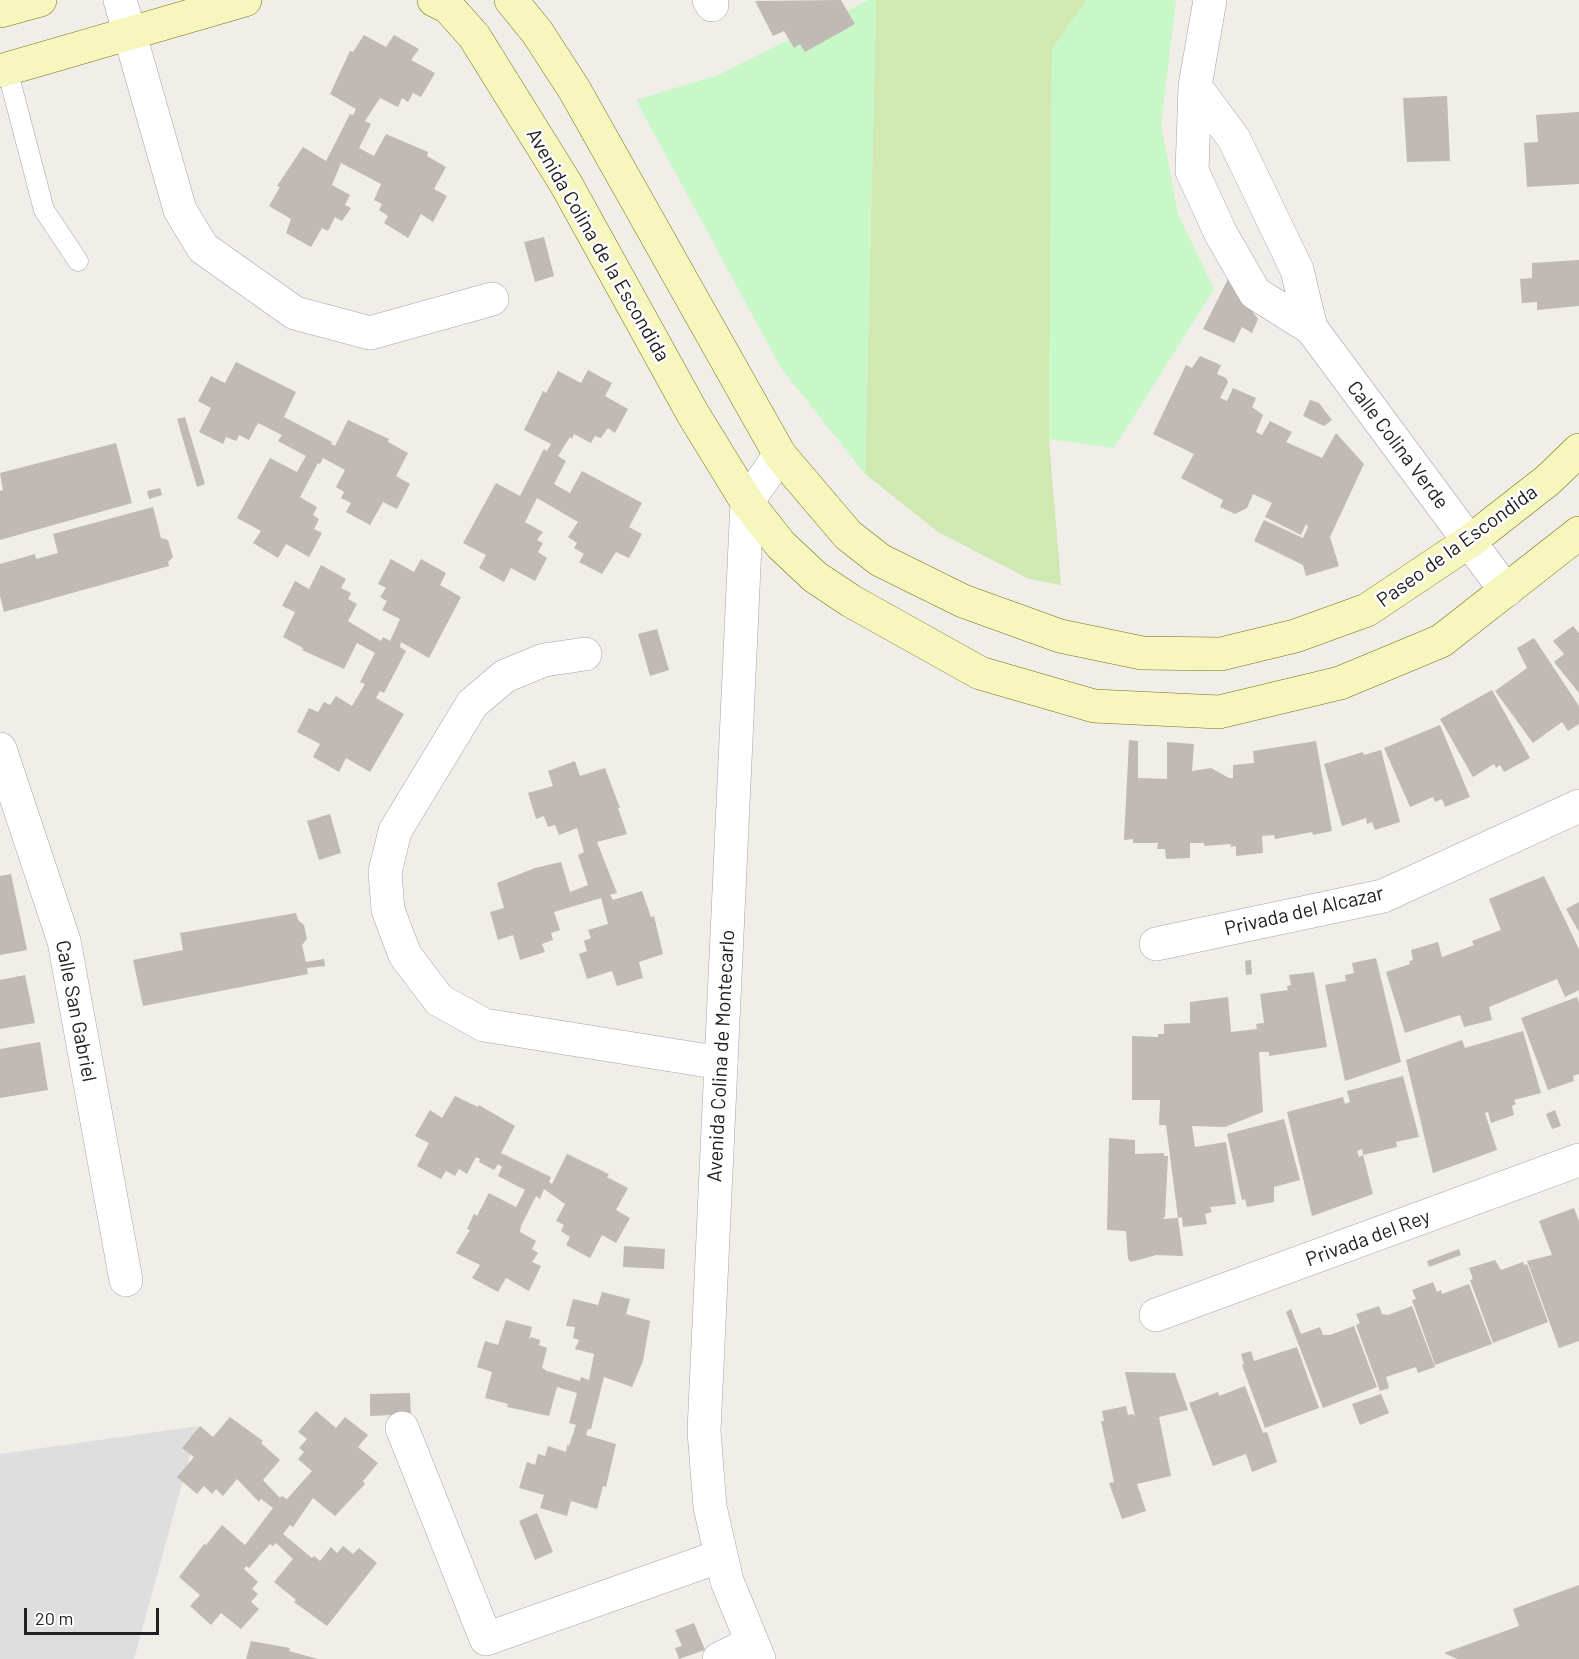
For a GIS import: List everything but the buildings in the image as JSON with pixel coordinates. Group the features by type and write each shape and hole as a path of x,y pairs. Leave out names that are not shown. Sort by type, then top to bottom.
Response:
{"main road":[{"path":"0,11 40,0"},
{"name":"Avenida Colina de la Escondida","path":"434,0 448,8 474,36 566,184 693,414 747,502"},
{"path":"511,0 537,32 574,89 780,455"},
{"path":"4,70 227,2"},
{"name":"Paseo de la Escondida","path":"780,455 848,535 880,560 963,601 1050,632 1143,653 1221,654 1295,636 1367,610 1470,541 1548,480 1579,450"},
{"path":"747,502 781,545 806,569 850,601 980,673 1094,706 1219,712 1340,683 1441,641 1579,533"}],"street":[{"path":"120,0 180,210 203,248 295,313 370,333 492,299"},
{"name":"Calle Colina Verde","path":"1210,0 1195,86 1192,171 1221,234 1255,292 1311,328 1506,591"},
{"name":"Calle Colina Verde","path":"1195,86 1234,139 1297,270 1311,328"},
{"path":"747,502 780,455"},
{"name":"Avenida Colina de Montecarlo","path":"747,502 704,1431 710,1507 721,1556 727,1581 755,1651"},
{"path":"585,654 544,660 505,676 472,704 395,831 385,872 388,910 405,956 440,1000 484,1025 721,1063"},
{"name":"Calle San Gabriel","path":"0,749 64,941 126,1280"},
{"name":"Privada del Alcazar","path":"1156,944 1383,896 1579,806"},
{"name":"Privada del Rey","path":"1156,1315 1579,1160"},
{"path":"402,1428 486,1639 721,1556"},
{"path":"719,1659 755,1651"}],"lane":[{"path":"4,70 44,210 78,261"}],"shaded area":[{"path":"198,1426 134,1659 0,1659 0,1454"}],"green space":[{"path":"869,0 876,0 865,474 781,368 636,100 718,75"},
{"path":"876,0 1087,0 1052,49 1049,439 1061,585 1029,579 938,532 865,474"},
{"path":"1087,0 1176,0 1161,125 1178,214 1214,289 1114,448 1049,439 1052,49"}]}
